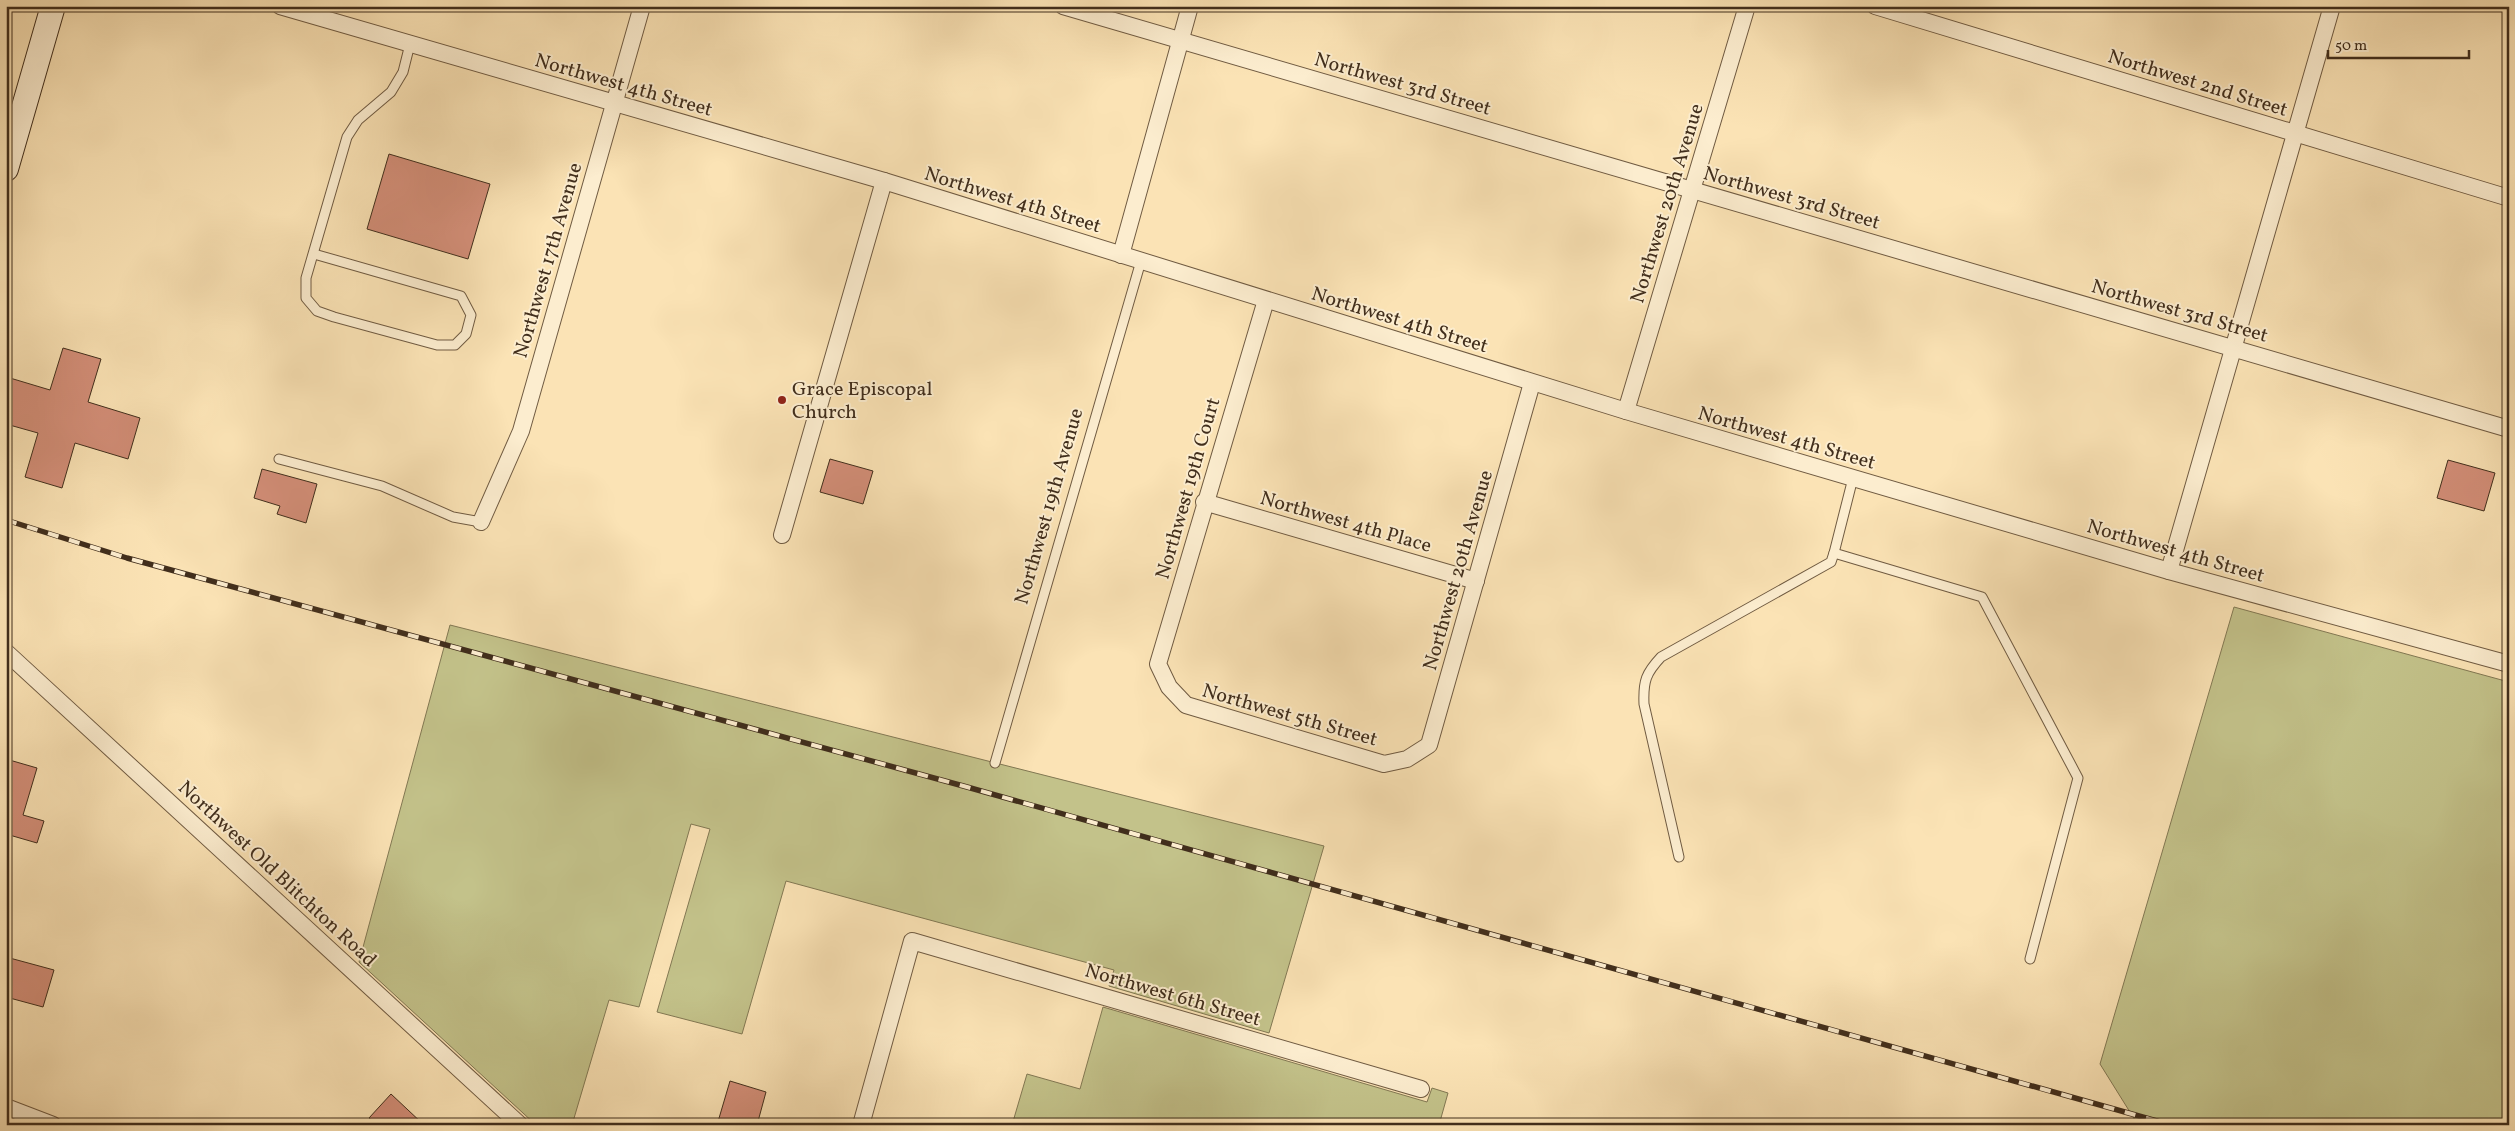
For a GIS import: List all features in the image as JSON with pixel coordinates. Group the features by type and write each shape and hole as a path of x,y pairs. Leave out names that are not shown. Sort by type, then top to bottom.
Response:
{"main road":[{"path":"6,169 12,130 53,6"}],"street":[{"name":"Northwest 4th Street","path":"280,6 884,181 1626,411 2169,571 2509,664"},
{"name":"Northwest 17th Avenue","path":"481,522 521,431 642,6"},
{"name":"Northwest 3rd Street","path":"1063,6 2509,428"},
{"path":"1121,254 1190,6"},
{"name":"Northwest 20th Avenue","path":"1626,411 1748,6"},
{"name":"Northwest 2nd Street","path":"1875,6 2509,198"},
{"path":"2169,571 2332,6"},
{"path":"782,535 884,181"},
{"name":"Northwest 19th Court","path":"1169,686 1158,664 1204,502 1266,300"},
{"name":"Northwest 20th Avenue","path":"1407,759 1429,746 1532,382"},
{"name":"Northwest 4th Place","path":"1204,502 1476,581"},
{"name":"Northwest Old Blitchton Road","path":"6,652 520,1125"},
{"name":"Northwest 5th Street","path":"1169,686 1186,705 1384,764 1407,759"},
{"name":"Northwest 6th Street","path":"861,1125 912,940 1421,1089"},
{"path":"11,1114 52,1125"}],"lane":[{"path":"314,254 460,296 471,315 466,334 455,346 437,345 317,311 306,298 306,278 347,137 358,120 391,92 403,72 410,44"},
{"name":"Northwest 19th Avenue","path":"995,763 1141,261"},
{"path":"279,459 382,486 452,517 481,522"},
{"path":"1679,857 1644,704 1643,686 1649,669 1661,656 1831,562 1853,478"},
{"path":"1834,553 1982,597 2078,778 2030,959"}],"shaded area":[{"path":"2234,607 2509,682 2509,1125 2138,1125 2100,1064"},
{"path":"450,625 1324,846 1269,1033 1109,986 1114,970 786,881 742,1034 657,1012 710,829 691,824 639,1007 609,1000 572,1125 536,1125 359,962"},
{"path":"1103,1007 1427,1102 1432,1088 1448,1093 1439,1125 1012,1125 1027,1074 1080,1089"}],"building":[{"path":"389,154 490,184 468,259 367,229"},
{"path":"63,348 101,359 88,402 140,418 128,459 75,443 62,488 25,477 38,433 6,424 6,392 10,378 50,390"},
{"path":"830,459 873,471 863,504 820,492"},
{"path":"2448,460 2495,473 2484,511 2437,498"},
{"path":"262,469 317,484 306,523 277,514 280,506 254,498"},
{"path":"6,759 37,768 23,815 44,821 37,843 6,834"},
{"path":"6,957 54,970 43,1007 6,997"},
{"path":"730,1081 766,1092 757,1125 717,1125"},
{"path":"391,1094 424,1125 377,1125 369,1118"}],"railway":[{"path":"6,520 127,558 967,787 2171,1125"}],"place":[{"name":"Grace Episcopal Church","path":"782,400"}]}
